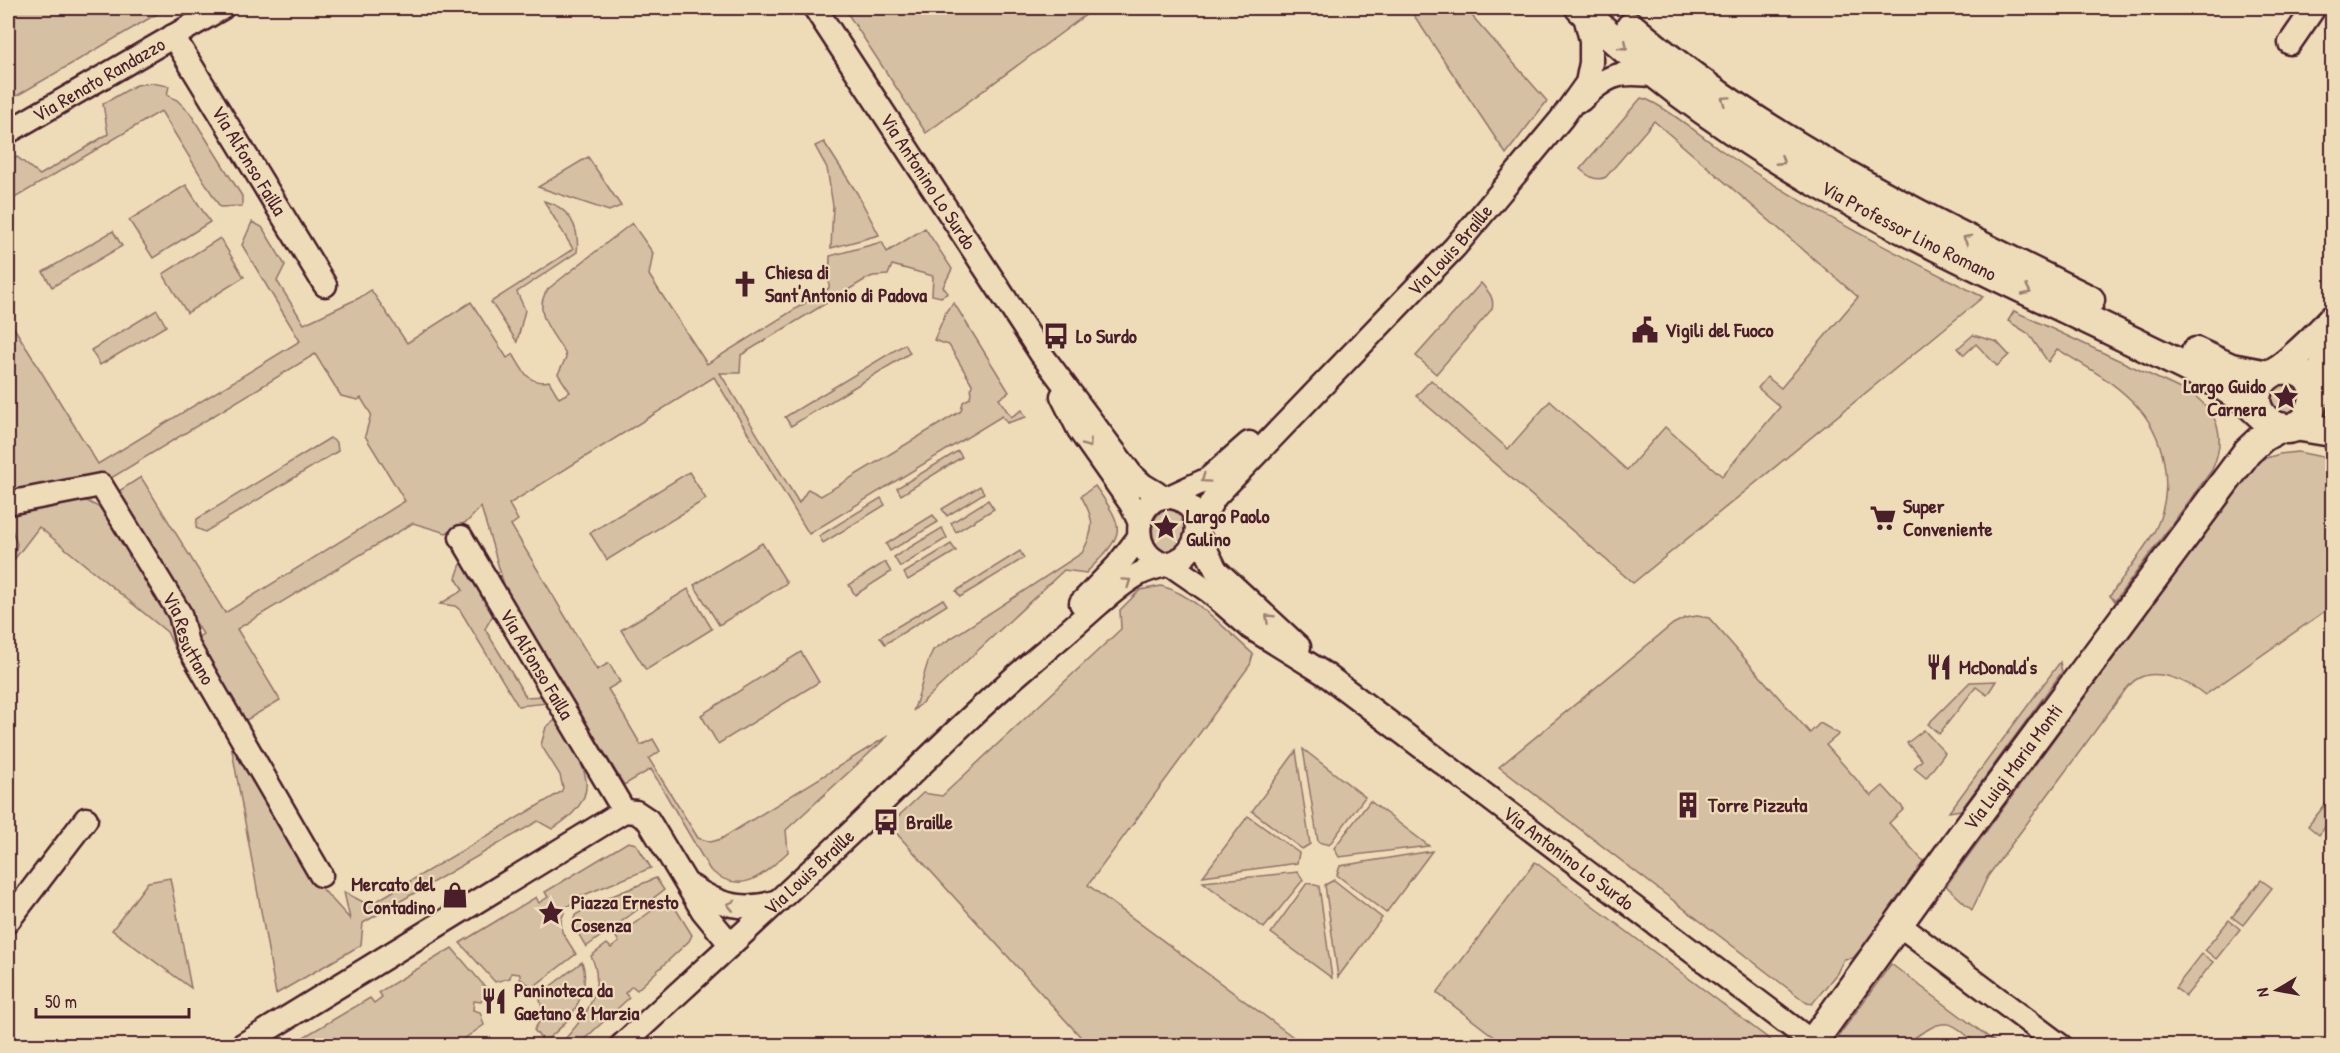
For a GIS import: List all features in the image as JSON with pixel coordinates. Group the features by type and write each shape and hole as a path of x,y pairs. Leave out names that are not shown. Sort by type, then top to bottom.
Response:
{"street":[{"name":"Via Renato Randazzo","path":"8,132 222,8"},
{"name":"Via Antonino Lo Surdo","path":"815,8 1042,354"},
{"path":"2290,43 2314,8"},
{"path":"1562,118 1587,82 1591,63 1591,9"},
{"name":"Via Professor Lino Romano","path":"1591,9 1659,76 1708,113 1805,176 2009,282 2216,382 2271,403"},
{"name":"Via Professor Lino Romano","path":"1591,9 1819,160 1970,241 2230,368 2271,403"},
{"name":"Via Alfonso Failla","path":"173,36 325,285"},
{"path":"1562,118 1600,82 1617,75 1635,73 1659,76"},
{"name":"Via Louis Braille","path":"1332,376 1455,247 1562,118"},
{"path":"2271,403 2310,343 2332,320"},
{"path":"2271,403 2307,418 2319,393 2332,339"},
{"path":"1018,674 1112,592 1138,574 1180,559 1188,553 1196,539 1197,530 1195,516 1188,505 1179,499 1166,497 1143,485 1131,474 1042,354"},
{"path":"1042,354 1078,430 1131,504 1145,551 1150,557 1166,563 1210,592 1251,628 1325,674"},
{"path":"2271,403 2286,369 2301,373 2319,393"},
{"path":"1018,674 1117,566 1140,530 1149,505 1208,479 1332,376"},
{"path":"1197,530 1215,497 1332,376"},
{"path":"2271,403 2332,432"},
{"name":"Via Luigi Maria Monti","path":"1811,1044 2220,490 2271,403"},
{"name":"Via Resuttano","path":"8,503 100,485 180,614 187,644 321,875"},
{"path":"1197,530 1216,570 1325,674"},
{"name":"Via Alfonso Failla","path":"461,537 624,812"},
{"name":"Via Louis Braille","path":"621,1046 779,901 1018,674"},
{"name":"Via Antonino Lo Surdo","path":"1325,674 1811,1044"},
{"path":"241,1046 624,812 636,812 648,820 703,911 731,945"},
{"path":"8,921 86,819"},
{"path":"687,883 704,895 729,906 746,908 779,901"},
{"path":"1898,924 2057,1044"}],"shaded area":[{"path":"8,8 167,8 8,101"},
{"path":"844,8 1095,8 926,133"},
{"path":"1409,8 1465,8 1547,101 1506,154"},
{"path":"151,83 169,86 167,95 177,100 190,113 242,196 242,206 220,207 161,111 8,202 8,162 17,157 40,175 108,134 103,104 136,85"},
{"path":"1641,98 1668,112 1752,171 1816,210 1983,297 1633,583 1416,396 1431,380 1508,449 1550,401 1627,470 1665,427 1722,476 1780,407 1758,388 1767,377 1781,388 1858,297 1654,121 1606,177 1595,179 1580,169"},
{"path":"824,142 857,193 879,235 831,248 833,206 827,168 815,146"},
{"path":"588,157 621,206 609,211 538,187"},
{"path":"186,185 210,222 153,258 129,220"},
{"path":"544,201 560,208 571,219 577,234 577,252 517,292 525,310 517,342 491,302 573,249"},
{"path":"252,222 262,227 285,265 277,281 304,324 371,290 407,343 471,302 507,358 513,354 531,379 549,381 559,398 570,392 558,374 566,358 546,322 542,306 543,298 548,289 632,223 653,253 649,275 707,364 829,288 830,256 882,242 887,252 925,228 952,269 943,287 948,293 941,297 932,295 933,276 892,265 888,275 866,279 741,355 740,373 720,373 799,503 808,489 821,496 961,411 963,402 970,398 972,384 949,345 934,340 947,310 954,303 1009,392 999,399 1011,417 1022,410 1026,417 1007,423 1002,416 809,534 714,377 509,504 518,520 511,525 597,670 609,663 620,682 608,689 641,745 653,739 660,751 649,759 698,838 711,842 721,839 888,736 786,830 788,852 770,868 752,880 732,882 722,878 710,870 651,769 624,785 505,588 481,507 468,521 446,533 413,523 237,629 280,700 243,722 194,640 203,634 116,493 141,477 225,613 405,501 365,436 371,414 361,398 358,400 341,396 315,354 108,480 105,475 8,491 8,318 98,464 300,341 242,245"},
{"path":"113,231 122,246 52,287 43,272"},
{"path":"220,238 244,277 187,313 163,274"},
{"path":"1481,283 1492,298 1492,309 1436,374 1416,356"},
{"path":"157,310 166,326 100,365 91,350"},
{"path":"2014,311 2195,396 2204,404 2215,421 2219,439 2212,470 2115,601 2110,596 2149,540 2161,515 2166,480 2160,446 2144,414 2115,386 2057,349 2048,362 2029,334 2008,321"},
{"path":"1973,335 1997,342 2009,355 1997,366 1976,344 1964,355 1958,348"},
{"path":"905,344 910,353 791,426 785,417"},
{"path":"2277,383 2303,387 2298,412 2281,418 2267,399"},
{"path":"330,438 337,443 338,451 205,532 196,528 197,519"},
{"path":"958,451 962,457 901,495 897,488"},
{"path":"2298,452 2322,457 2332,462 2332,606 2205,695 2182,681 2163,675 2145,676 2134,681 1988,876 1972,910 1946,886 2259,460"},
{"path":"689,472 706,499 607,560 590,533"},
{"path":"980,486 984,493 947,516 942,509"},
{"path":"1095,486 1117,523 1117,532 1108,549 1086,573 1064,570 913,711 933,650 1082,553 1092,524 1081,496"},
{"path":"881,498 885,505 823,543 819,536"},
{"path":"75,499 87,501 104,510 169,616 317,883 350,919 344,892 363,902 375,902 561,792 563,788 560,775 541,745 546,727 557,719 582,765 586,778 586,791 581,804 570,816 552,829 538,821 363,923 361,945 276,994 230,739 177,653 167,632 39,527 13,561 17,544 8,520 16,513"},
{"path":"988,500 994,509 956,532 951,523"},
{"path":"1166,508 1177,510 1186,522 1186,533 1176,551 1163,551 1158,547 1153,535 1152,529 1156,517"},
{"path":"933,515 938,522 890,551 886,544"},
{"path":"942,528 947,538 900,567 894,557"},
{"path":"762,543 787,583 719,625 694,585"},
{"path":"951,544 956,551 908,580 904,573"},
{"path":"1020,551 1024,558 960,597 956,591"},
{"path":"462,561 494,613 485,629 526,697 543,696 548,703 518,706 460,610 455,606 440,604 463,590 456,578"},
{"path":"885,562 891,572 855,595 849,585"},
{"path":"1161,586 1173,590 1198,605 1253,654 1250,665 1088,885 1304,1045 1088,1045 889,825 923,793 942,796 1121,629 1120,610 1140,590"},
{"path":"688,589 712,629 646,670 621,630"},
{"path":"943,599 947,605 885,644 880,637"},
{"path":"1697,616 1709,618 1810,733 1820,723 1839,734 1826,745 1871,796 1883,786 1904,809 1889,823 1923,861 1865,951 1859,951 1853,958 1844,959 1837,973 1812,1004 1807,1003 1499,767 1673,624 1685,618"},
{"path":"801,652 819,682 718,744 701,715"},
{"path":"2060,662 2062,672 1961,810 1949,812"},
{"path":"1996,681 1987,695 1976,687 1939,734 1928,724 1970,682"},
{"path":"1924,730 1945,753 1926,778 1914,768 1922,760 1907,743"},
{"path":"1303,749 1365,797 1329,845 1318,842"},
{"path":"1296,751 1310,844 1302,849 1252,811"},
{"path":"2332,796 2332,818 2319,835 2308,826"},
{"path":"1370,801 1429,846 1339,857 1334,848"},
{"path":"1248,816 1299,853 1297,863 1203,876"},
{"path":"628,842 636,844 651,868 579,897 566,908 561,920 562,932 576,954 533,987 520,979 520,974 511,973 510,978 495,982 460,943 536,897 539,903 548,897 545,892"},
{"path":"1432,851 1386,913 1337,875 1340,866"},
{"path":"1535,862 1777,1045 1505,1045 1437,993"},
{"path":"1298,872 1303,880 1264,928 1203,882"},
{"path":"170,878 191,988 112,930 148,882"},
{"path":"656,878 664,890 610,930 606,925 598,931 601,936 586,947 573,924 575,915 605,899"},
{"path":"1334,880 1382,918 1338,977 1325,885"},
{"path":"2261,880 2272,888 2243,925 2232,917"},
{"path":"1307,883 1319,886 1332,978 1271,933"},
{"path":"669,898 692,935 689,941 637,990 632,986 625,993 629,998 578,1045 559,1045 584,1016 590,1005 596,981 591,956 607,944 611,948 619,942 616,937"},
{"path":"2229,920 2240,929 2216,959 2205,950"},
{"path":"452,948 487,989 481,1002 474,1001 473,1010 480,1012 484,1025 455,1045 290,1045 370,998 374,1003 382,997 379,992"},
{"path":"2202,954 2213,962 2186,996 2175,988"},
{"path":"582,962 584,984 576,1007 563,1025 544,1042 534,1030 541,1019 547,1019 548,1010 542,1009 539,995"},
{"path":"1891,964 1999,1045 1977,1045 1955,1026 1943,1024 1921,1033 1908,1045 1832,1045"}],"place":[{"name":"Chiesa di Sant'Antonio di Padova","path":"745,284"},
{"name":"Vigili del Fuoco","path":"1645,330"},
{"name":"Lo Surdo","path":"1056,336"},
{"name":"Largo Guido Carnera","path":"2286,397"},
{"name":"Super Conveniente","path":"1883,518"},
{"name":"Largo Paolo Gulino","path":"1166,527"},
{"name":"McDonald's","path":"1939,667"},
{"name":"Torre Pizzuta","path":"1688,805"},
{"name":"Braille","path":"886,822"},
{"name":"Mercato del Contadino","path":"455,895"},
{"name":"Piazza Ernesto Cosenza","path":"551,913"},
{"name":"Paninoteca da Gaetano & Marzia","path":"494,1001"}]}
